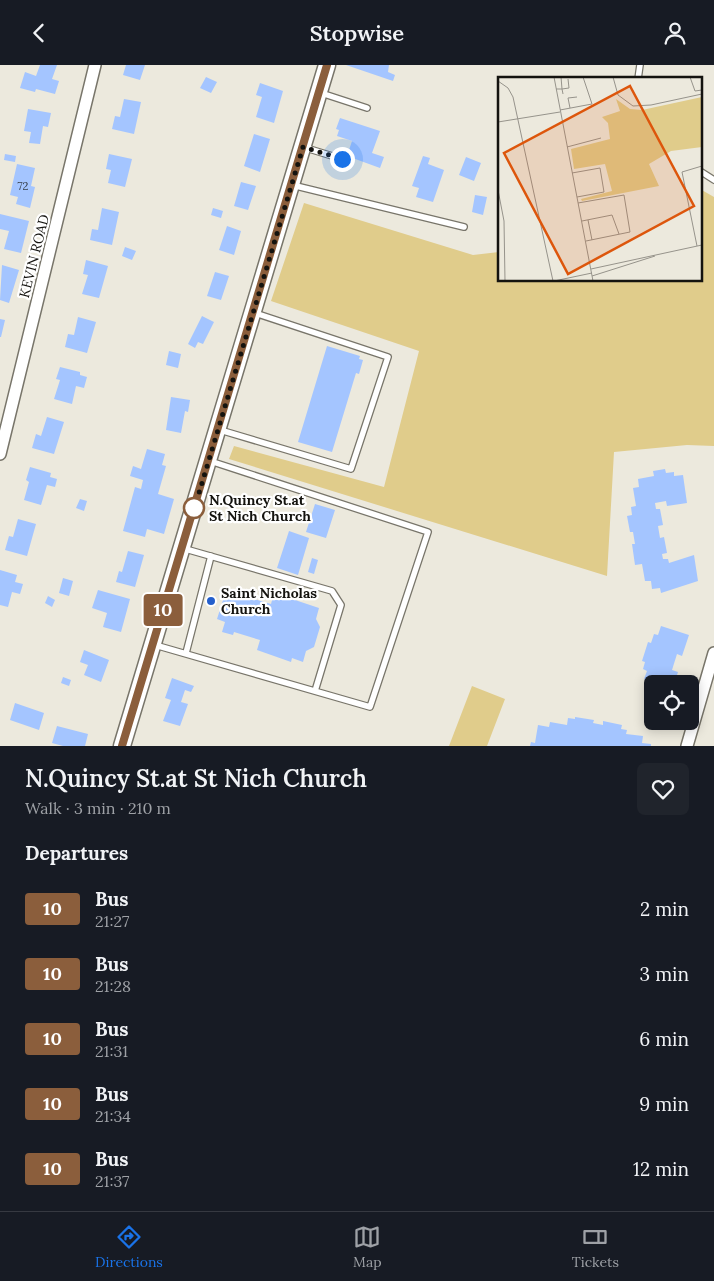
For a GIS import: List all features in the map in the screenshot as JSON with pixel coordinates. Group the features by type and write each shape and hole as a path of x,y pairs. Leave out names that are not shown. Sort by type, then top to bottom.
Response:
{"main road":[{"path":"122,746 327,65"}],"street":[{"name":"KEVIN ROAD","path":"0,454 95,65"},
{"path":"687,746 714,653"}],"lane":[{"path":"319,92 367,108"},
{"path":"303,147 342,159"},
{"path":"702,172 714,180"},
{"path":"292,185 464,227"},
{"path":"218,429 351,469 388,357 253,312"},
{"path":"153,644 370,707 428,532 209,460"},
{"path":"182,548 332,591 341,605 315,691"},
{"path":"186,653 211,556"}],"shaded area":[{"path":"702,190 714,197 714,446 687,445 614,452 607,576 229,459 234,446 384,487 419,351 271,301 304,203 473,255 498,252 498,281 702,281"},
{"path":"472,686 505,699 487,746 449,746"}],"building":[{"path":"40,65 57,65 52,79 59,81 55,94 36,89 35,92 20,88 25,72 36,76"},
{"path":"126,65 145,65 140,80 123,75"},
{"path":"346,65 389,65 388,72 395,75 393,81"},
{"path":"206,77 217,82 211,93 200,88"},
{"path":"260,83 283,91 274,123 256,117 262,97 256,95"},
{"path":"124,99 141,102 134,134 112,129 115,116 120,117"},
{"path":"28,109 51,113 48,127 43,126 40,144 29,143 31,132 24,131"},
{"path":"340,118 380,131 372,153 384,157 380,168 347,156 352,141 337,136 339,130 336,129"},
{"path":"254,134 270,139 260,172 244,166"},
{"path":"5,154 16,156 15,162 4,160"},
{"path":"109,154 132,159 125,187 108,183 111,170 106,169"},
{"path":"423,156 430,158 428,164 444,170 433,202 416,197 419,188 412,186"},
{"path":"466,157 481,163 474,181 459,175"},
{"path":"17,164 35,168 31,186 35,187 30,208 16,204 18,197 10,195"},
{"path":"241,182 256,186 248,210 234,206"},
{"path":"475,195 487,197 483,215 472,212"},
{"path":"102,208 119,212 112,245 90,240 92,229 98,230"},
{"path":"213,208 223,211 221,218 211,215"},
{"path":"0,214 29,221 21,253 4,249 9,231 0,229"},
{"path":"227,226 241,231 234,255 219,250"},
{"path":"125,247 136,251 132,260 122,256"},
{"path":"86,260 108,266 99,298 82,294 88,275 83,274"},
{"path":"2,265 19,270 9,303 0,300"},
{"path":"215,272 229,276 221,300 207,296"},
{"path":"202,316 214,322 203,344 198,342 195,348 188,344"},
{"path":"78,317 96,322 87,353 65,347 68,334 74,335"},
{"path":"0,319 5,320 1,337 0,337"},
{"path":"327,346 360,356 359,359 363,360 359,374 356,373 332,452 298,442"},
{"path":"169,351 181,354 178,368 166,365"},
{"path":"60,367 80,372 80,375 87,377 84,388 76,386 72,404 54,399 60,380 56,379"},
{"path":"171,397 190,400 188,412 185,411 181,433 166,430"},
{"path":"47,417 64,422 54,454 32,448 36,434 41,436"},
{"path":"147,449 165,454 162,465 166,466 158,494 174,499 164,534 147,529 145,537 123,531 135,487 141,489 143,480 130,476 133,466 141,469"},
{"path":"30,467 51,473 50,477 57,479 55,487 47,485 41,505 24,500 29,482 26,480"},
{"path":"665,469 666,473 674,472 674,476 683,475 687,503 667,506 666,501 655,503 656,509 660,509 663,525 658,526 660,538 664,537 667,553 662,554 663,559 668,559 669,563 694,555 698,581 661,593 660,588 652,589 651,581 645,581 642,564 635,565 632,544 635,544 633,532 630,532 627,516 632,515 631,507 636,506 633,488 639,487 638,479 654,476 653,471"},
{"path":"80,499 87,501 84,511 76,508"},
{"path":"315,504 335,510 326,538 306,532"},
{"path":"18,519 36,524 27,556 5,550 9,536 13,537"},
{"path":"289,531 309,538 298,575 277,568"},
{"path":"128,551 144,555 135,587 116,582 119,571 122,572"},
{"path":"312,558 318,560 314,574 308,572"},
{"path":"0,570 17,575 15,582 23,584 20,594 12,592 8,607 0,605"},
{"path":"63,578 73,581 69,596 59,593"},
{"path":"98,590 130,599 121,632 103,627 107,613 92,608"},
{"path":"235,590 245,593 244,596 271,604 274,593 319,608 316,619 320,627 314,647 306,651 303,662 292,658 291,662 257,650 260,640 234,632 233,635 222,632 225,622 217,619 224,597 233,599"},
{"path":"48,596 55,600 52,607 45,603"},
{"path":"661,626 689,635 682,656 677,654 672,670 678,672 677,675 646,675 647,671 643,669 645,662 642,661 648,642 651,643 654,634 658,635"},
{"path":"84,650 109,660 101,682 84,675 88,665 80,662"},
{"path":"63,677 71,680 69,686 61,683"},
{"path":"172,678 194,686 191,692 185,690 181,702 188,704 180,726 163,721 171,700 165,698"},
{"path":"15,703 44,713 39,730 10,720"},
{"path":"575,717 594,720 593,723 603,725 603,721 622,725 621,729 627,730 626,734 643,736 642,743 651,744 651,746 530,746 531,742 535,743 538,725 549,727 550,722 567,725 568,718 575,719"},
{"path":"57,726 88,734 85,746 63,746 52,743"}],"bus line":[{"name":"10","path":"122,746 327,65"}],"place":[{"name":"N.Quincy St.at St Nich Church","path":"194,508"},
{"name":"Saint Nicholas Church","path":"211,601"}],"route":[{"path":"194,508 193,513 303,147 342,159"}]}
